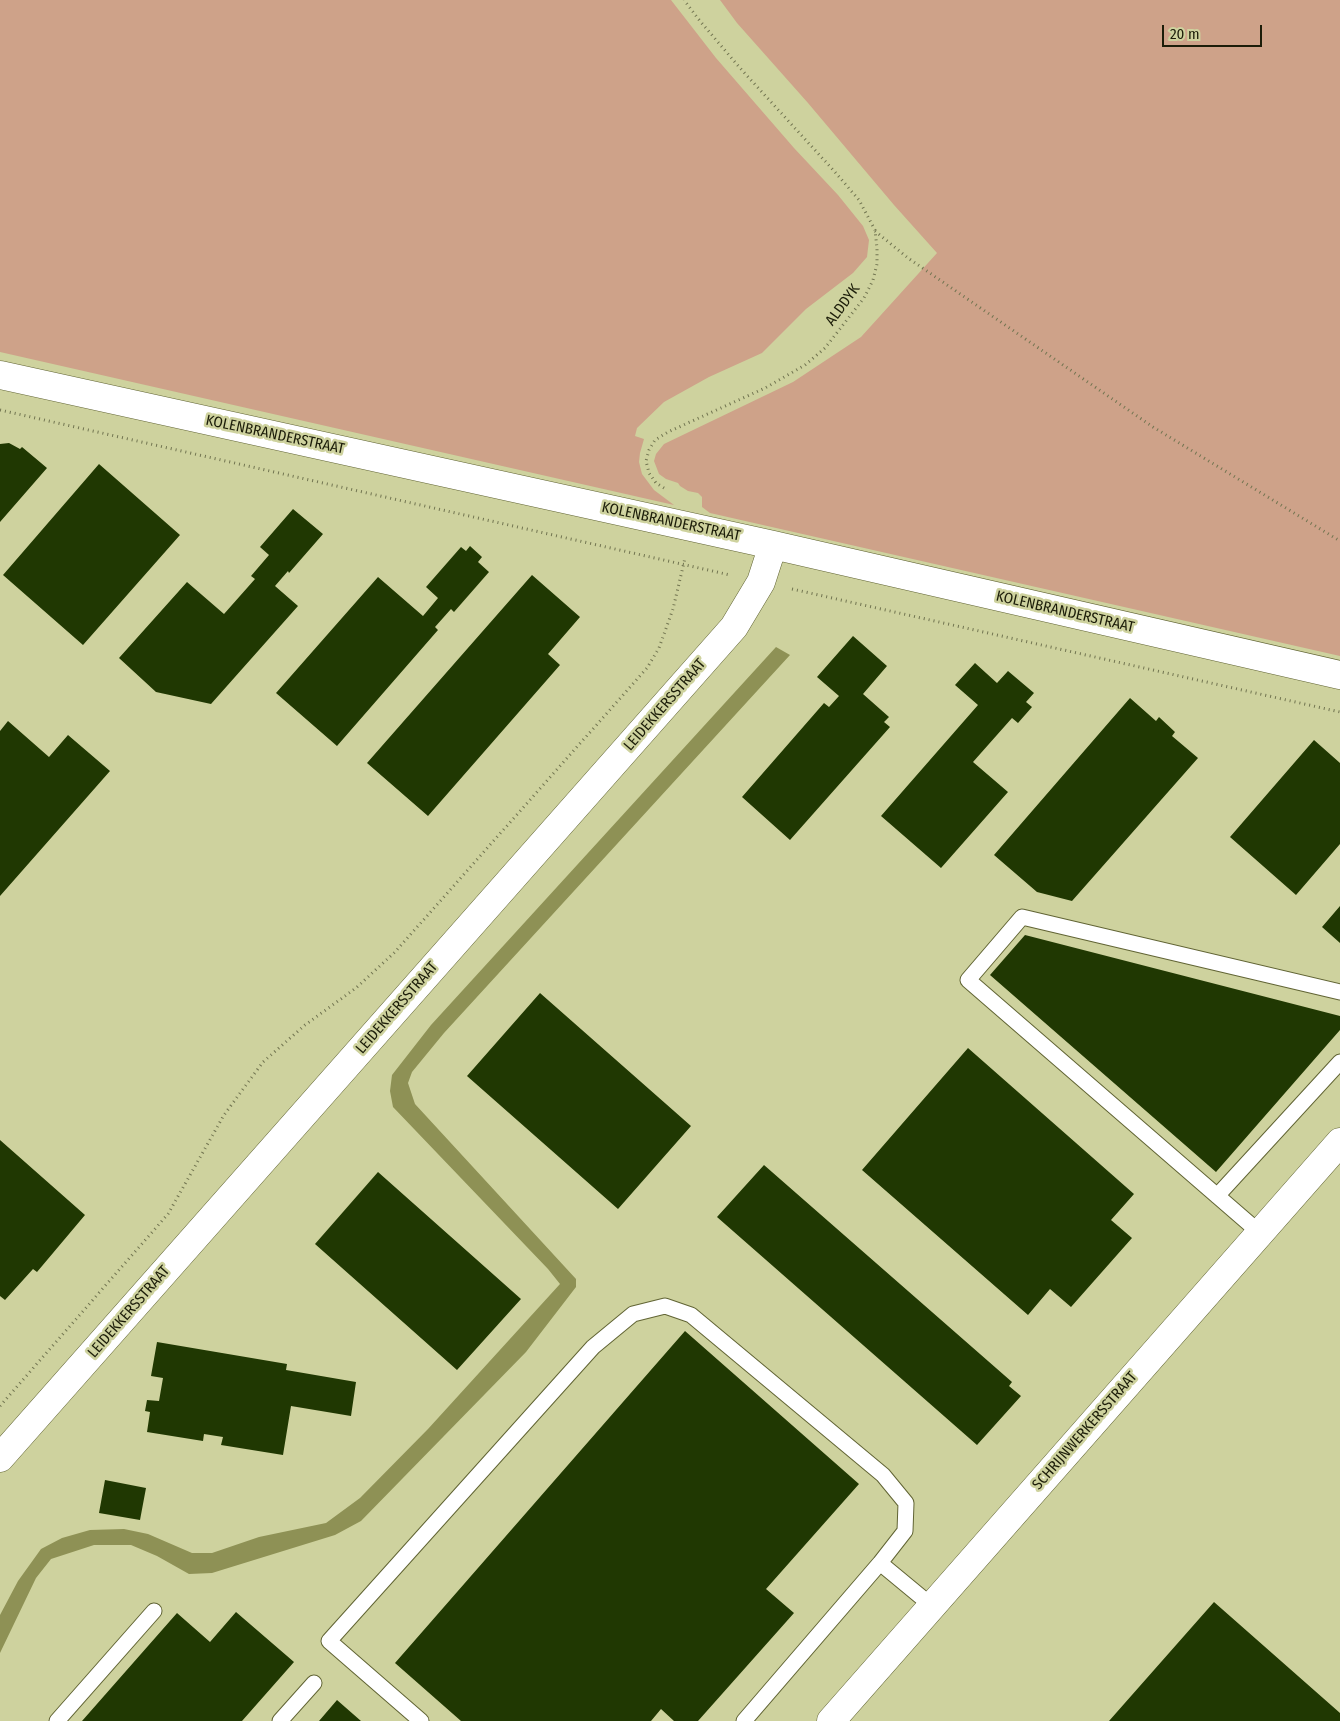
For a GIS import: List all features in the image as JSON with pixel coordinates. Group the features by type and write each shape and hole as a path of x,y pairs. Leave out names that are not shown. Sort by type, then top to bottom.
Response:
{"street":[{"name":"KOLENBRANDERSTRAAT","path":"0,375 773,545 1340,675"},
{"name":"LEIDEKKERSSTRAAT","path":"0,1458 734,627 761,582 773,545"},
{"name":"SCHRIJNWERKERSSTRAAT","path":"831,1721 1340,1142"}],"lane":[{"path":"1260,1233 968,980 1022,917 1340,992"},
{"path":"1217,1196 1340,1062"},
{"path":"421,1721 329,1641 592,1348 633,1314 665,1306 691,1315 883,1475 906,1503 905,1531 744,1721"},
{"path":"880,1562 932,1606"},
{"path":"57,1721 154,1611"},
{"path":"280,1721 314,1683"}],"path":[{"name":"ALDDYK","path":"668,490 656,483 646,461 649,450 655,440 668,432 765,388 805,365 825,348 864,298 873,280 877,264 875,230 853,193 740,68 700,22 684,0"},
{"path":"875,230 908,258 1153,427 1340,542"},
{"path":"0,410 1340,712"},
{"path":"0,1406 168,1214 224,1115 263,1062 305,1025 356,988 395,952 647,668 659,648 673,610 692,527"}],"shaded area":[{"path":"0,0 671,0 716,58 794,148 838,195 863,226 869,240 867,257 853,273 806,309 762,353 709,377 664,402 637,428 635,436 644,439 639,462 642,474 654,490 674,505 0,352"},
{"path":"720,0 1340,0 1340,656 710,513 702,507 702,497 698,493 688,491 678,483 666,479 659,474 654,461 656,454 664,444 793,382 861,337 937,253 737,23"},
{"path":"776,647 790,655 444,1033 412,1072 408,1083 415,1104 576,1279 576,1287 526,1352 361,1521 335,1535 212,1573 189,1574 157,1556 131,1545 94,1545 51,1559 36,1578 0,1653 0,1615 18,1581 41,1549 62,1538 90,1530 124,1529 148,1534 192,1553 212,1553 259,1537 326,1523 360,1498 428,1429 560,1284 548,1269 393,1107 390,1091 392,1075 431,1025"}],"building":[{"path":"9,443 20,449 22,447 47,468 0,522 0,444"},
{"path":"99,464 180,535 83,645 3,575"},
{"path":"293,509 323,534 275,586 298,606 211,704 156,692 119,658 187,582 224,614 255,579 251,576 269,555 260,547"},
{"path":"470,546 482,557 478,562 489,572 454,612 451,609 435,627 438,630 337,746 276,693 378,577 423,616 438,598 426,587 461,547 466,551"},
{"path":"532,575 580,617 548,654 560,665 428,816 367,763"},
{"path":"853,636 887,666 863,694 889,717 884,722 890,727 790,840 742,797 824,703 829,707 839,696 817,677"},
{"path":"975,663 997,683 1008,671 1034,693 1026,702 1032,707 1018,723 1012,718 973,762 1008,792 941,868 881,816 978,705 955,685"},
{"path":"1130,698 1156,721 1159,717 1175,732 1172,736 1198,758 1072,901 1037,892 994,855"},
{"path":"8,721 49,757 68,735 110,771 0,896 0,731"},
{"path":"1314,740 1340,763 1340,844 1296,895 1230,837"},
{"path":"1340,906 1340,943 1322,927"},
{"path":"1025,935 1340,1016 1340,1030 1216,1172 990,975"},
{"path":"540,993 691,1126 618,1209 467,1076"},
{"path":"968,1048 1134,1194 1111,1220 1132,1238 1071,1307 1050,1289 1028,1315 862,1170"},
{"path":"0,1140 85,1215 37,1272 33,1269 5,1300 0,1296"},
{"path":"764,1165 1012,1382 1009,1386 1021,1396 977,1445 717,1217"},
{"path":"378,1172 521,1299 457,1370 315,1244"},
{"path":"685,1331 859,1484 766,1589 794,1613 698,1721 674,1721 661,1709 651,1721 461,1721 395,1663"},
{"path":"157,1342 287,1364 286,1370 356,1382 351,1416 291,1406 283,1455 221,1445 223,1437 204,1434 203,1441 147,1432 150,1412 145,1411 147,1400 159,1401 163,1378 151,1376"},
{"path":"105,1480 146,1488 140,1520 99,1513"},
{"path":"1214,1602 1340,1713 1340,1721 1109,1721"},
{"path":"236,1612 294,1662 242,1721 82,1721 177,1613 210,1642"},
{"path":"337,1700 361,1721 319,1721"}]}
